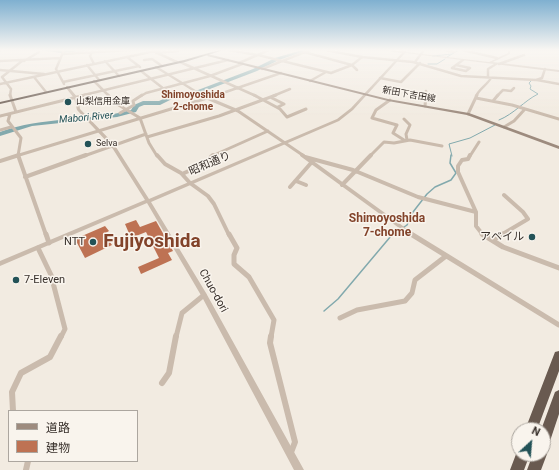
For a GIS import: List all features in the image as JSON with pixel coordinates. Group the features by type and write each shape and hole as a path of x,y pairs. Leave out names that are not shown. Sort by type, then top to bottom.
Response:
{"highway":[{"path":"0,103 132,72"},
{"path":"534,422 559,356"},
{"path":"550,422 559,396"}],"main road":[{"name":"新田下吉田線","path":"277,72 390,100 468,114 559,148"}],"street":[{"path":"7,72 2,76 11,89 10,96 16,112"},
{"path":"27,72 45,74"},
{"path":"0,84 56,72"},
{"name":"Chuo-dori","path":"56,72 76,98 78,109 113,145 148,200 204,295 299,470"},
{"path":"93,72 95,75 96,81 117,104 140,118 147,135 148,143 158,157 182,174 214,204 219,218 237,248 234,255 234,264 249,277 262,302 274,320 270,343 295,442 290,455"},
{"path":"63,82 110,72"},
{"path":"116,72 119,76"},
{"path":"144,72 173,96"},
{"path":"163,72 206,99 238,111 285,142 342,185 446,256 559,325"},
{"path":"0,116 180,72"},
{"path":"200,72 224,81 265,100 278,107 287,117 306,109"},
{"path":"120,113 130,111 134,106 133,101 143,94 210,76 220,72"},
{"path":"310,81 326,72 334,72"},
{"name":"昭和通り","path":"0,264 338,120 352,109 386,72"},
{"path":"380,78 401,82 411,72"},
{"path":"445,72 451,74 490,78 536,80 559,84"},
{"path":"468,114 480,88 488,83 490,78 489,72"},
{"path":"536,80 542,78 544,72"},
{"path":"0,161 206,99 281,73"},
{"path":"34,77 46,92"},
{"path":"493,101 504,90 512,91 514,88"},
{"path":"25,177 113,145 147,135 174,131 272,98 290,89"},
{"path":"425,106 427,101 426,91"},
{"path":"272,98 284,104 278,107"},
{"path":"476,98 525,109 559,119"},
{"path":"390,100 376,110 372,118 397,125 393,133 406,140 442,146"},
{"path":"504,127 514,121 525,109"},
{"path":"10,114 8,121 11,127 21,138 18,155 49,243"},
{"path":"404,119 410,124 406,134 406,140"},
{"path":"0,130 11,127"},
{"path":"182,174 202,165 214,154 268,131"},
{"path":"342,185 384,142 394,143 406,140"},
{"path":"479,142 468,159 462,160 458,166 458,172 476,212 476,226 482,234 503,248 559,268"},
{"path":"304,156 356,171 418,197 476,212"},
{"path":"290,187 311,163"},
{"path":"296,181 306,185"},
{"path":"492,240 528,220 523,212 504,195"},
{"path":"13,410 12,392 21,373 50,357 65,329 51,275 38,248"},
{"path":"340,318 357,310 405,300 412,293 415,280 446,256"},
{"path":"162,383 169,373 178,321 182,313 204,295"}],"building":[{"path":"136,220 140,227 156,221 173,251 168,253 172,260 141,274 138,267 159,258 146,232 131,238 125,224"},
{"name":"NTT","path":"105,226 109,231 104,234 112,245 85,258 75,239"}],"waterway":[{"name":"Mabori River","path":"0,134 32,124 128,113 134,111 136,106 143,103 160,103 172,97 200,91 250,72"},
{"path":"499,120 538,94 530,89 531,86 529,83 531,81"},
{"path":"452,156 449,144 470,138 495,125"},
{"path":"324,311 338,299 391,236 407,225 413,212 427,194 435,187 451,180 456,173 450,163 451,155"}],"place":[{"name":"山梨信用金庫","path":"68,102"},
{"name":"Selva","path":"88,144"},
{"name":"アベイル","path":"532,237"},
{"name":"NTT","path":"93,242"},
{"name":"7-Eleven","path":"16,280"}],"district":[{"name":"Shimoyoshida 2-chome","path":"193,100"},
{"name":"Shimoyoshida 7-chome","path":"387,226"},
{"name":"Fujiyoshida","path":"152,242"}]}
